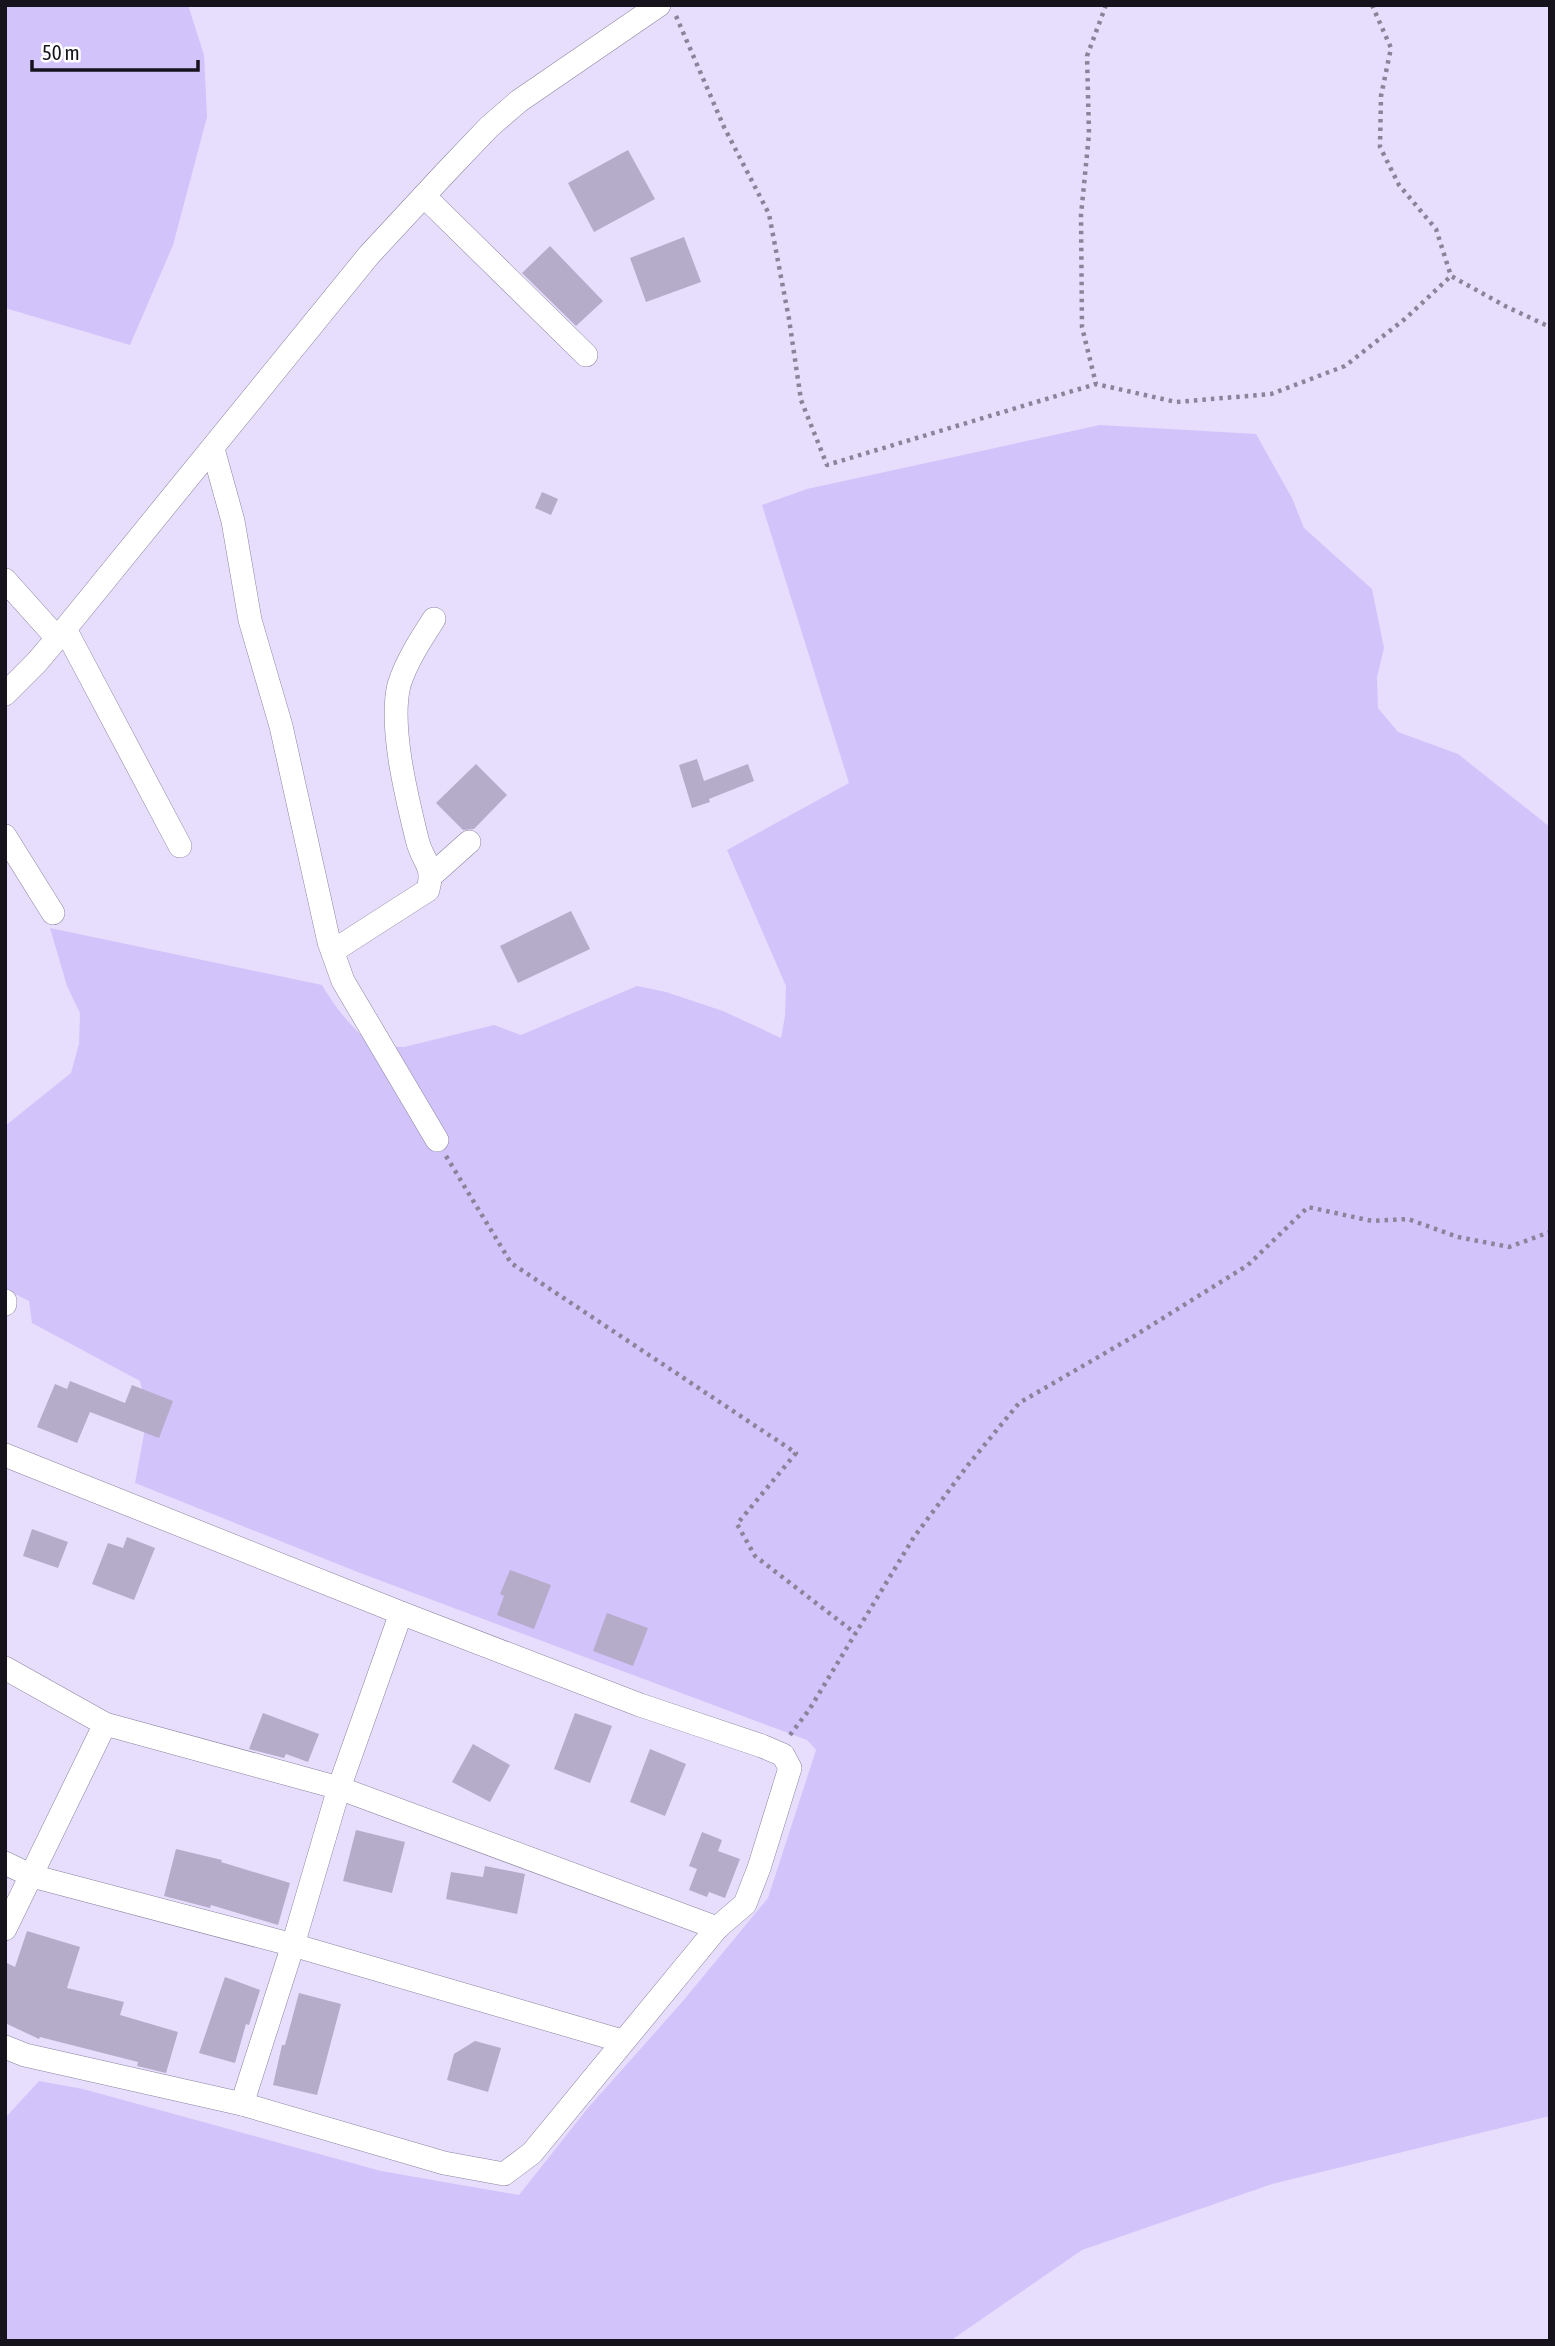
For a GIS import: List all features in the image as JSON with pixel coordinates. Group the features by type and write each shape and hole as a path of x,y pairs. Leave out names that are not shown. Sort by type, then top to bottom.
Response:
{"street":[{"path":"5,694 61,634 369,255 489,127 519,101 659,5"},
{"path":"424,196 586,355"},
{"path":"213,449 233,521 250,620 281,726 332,951 343,981 437,1140"},
{"path":"5,580 61,634 180,846"},
{"path":"432,875 418,844 406,793 396,729 399,686 417,646 434,619"},
{"path":"5,836 53,914"},
{"path":"332,951 428,890 432,875 469,842"},
{"path":"5,1455 401,1614 640,1705 776,1752 783,1755 790,1768 745,1904 717,1928 531,2153 504,2174 444,2162 242,2104 25,2055 5,2047"},
{"path":"242,2104 339,1788 401,1614"},
{"path":"5,1668 105,1724 339,1788 717,1928"},
{"path":"5,1929 105,1724"},
{"path":"5,1863 32,1876 293,1945 622,2041"}],"path":[{"path":"671,5 724,127 769,214 802,400 827,465 1096,384 1177,402 1271,394 1345,366 1406,318 1451,276"},
{"path":"1096,384 1082,327 1081,215 1089,134 1087,56 1106,5"},
{"path":"1372,5 1391,48 1381,96 1380,147 1399,185 1436,229 1451,276 1550,327"},
{"path":"437,1140 511,1263 796,1453 737,1524 755,1556 855,1633"},
{"path":"776,1752 808,1710 914,1537 1019,1403 1131,1338 1248,1265 1308,1207 1372,1221 1408,1219 1458,1237 1509,1247 1550,1232"}],"shaded area":[{"path":"5,5 188,5 204,55 207,117 173,245 130,345 5,308"},
{"path":"1100,425 1256,434 1292,498 1304,528 1372,589 1384,648 1377,677 1378,708 1398,732 1458,754 1550,827 1550,2116 1272,2184 1082,2250 950,2341 5,2341 5,2123 6,2117 39,2081 83,2089 381,2171 519,2195 588,2108 683,2001 768,1898 816,1750 807,1740 360,1573 135,1483 148,1412 140,1381 32,1323 29,1301 5,1289 5,1126 71,1073 79,1044 80,1013 67,986 50,928 322,985 345,1018 373,1046 404,1047 494,1025 521,1035 637,986 666,992 723,1011 781,1038 786,986 727,850 849,783 762,505 807,489"}],"building":[{"path":"628,150 655,199 594,232 568,183"},
{"path":"684,237 701,282 646,302 630,258"},
{"path":"550,246 603,301 576,326 522,273"},
{"path":"542,492 558,499 551,515 535,508"},
{"path":"697,759 704,781 748,764 754,781 692,808 679,765"},
{"path":"476,764 507,795 474,829 463,830 436,803"},
{"path":"571,911 590,949 518,983 500,946"},
{"path":"70,1381 125,1403 132,1385 173,1401 159,1438 90,1412 77,1443 37,1427 55,1384 67,1389"},
{"path":"32,1529 68,1542 58,1568 23,1556"},
{"path":"127,1537 155,1548 134,1600 92,1584 108,1543 123,1548"},
{"path":"510,1570 551,1585 534,1629 497,1615 504,1596 500,1594"},
{"path":"607,1613 648,1628 633,1666 593,1651"},
{"path":"263,1713 319,1734 308,1762 286,1754 284,1758 249,1749"},
{"path":"575,1713 612,1726 590,1783 554,1769"},
{"path":"473,1744 510,1765 490,1802 452,1782"},
{"path":"650,1749 686,1764 665,1816 630,1802"},
{"path":"356,1830 405,1842 392,1893 343,1881"},
{"path":"702,1832 722,1840 718,1851 740,1859 725,1898 709,1892 707,1897 689,1890 697,1869 689,1866"},
{"path":"176,1849 222,1860 221,1862 290,1883 278,1925 211,1905 210,1908 164,1896"},
{"path":"485,1866 525,1874 517,1914 446,1899 451,1872 483,1877"},
{"path":"27,1931 80,1947 67,1988 124,2002 120,2015 178,2032 166,2073 137,2066 138,2062 40,2037 39,2039 5,2023 5,1962 15,1967"},
{"path":"225,1977 260,1990 249,2025 246,2024 235,2063 199,2053"},
{"path":"299,1993 341,2004 317,2095 273,2085 282,2045 285,2045"},
{"path":"475,2041 501,2048 488,2092 447,2080 454,2054"}]}
